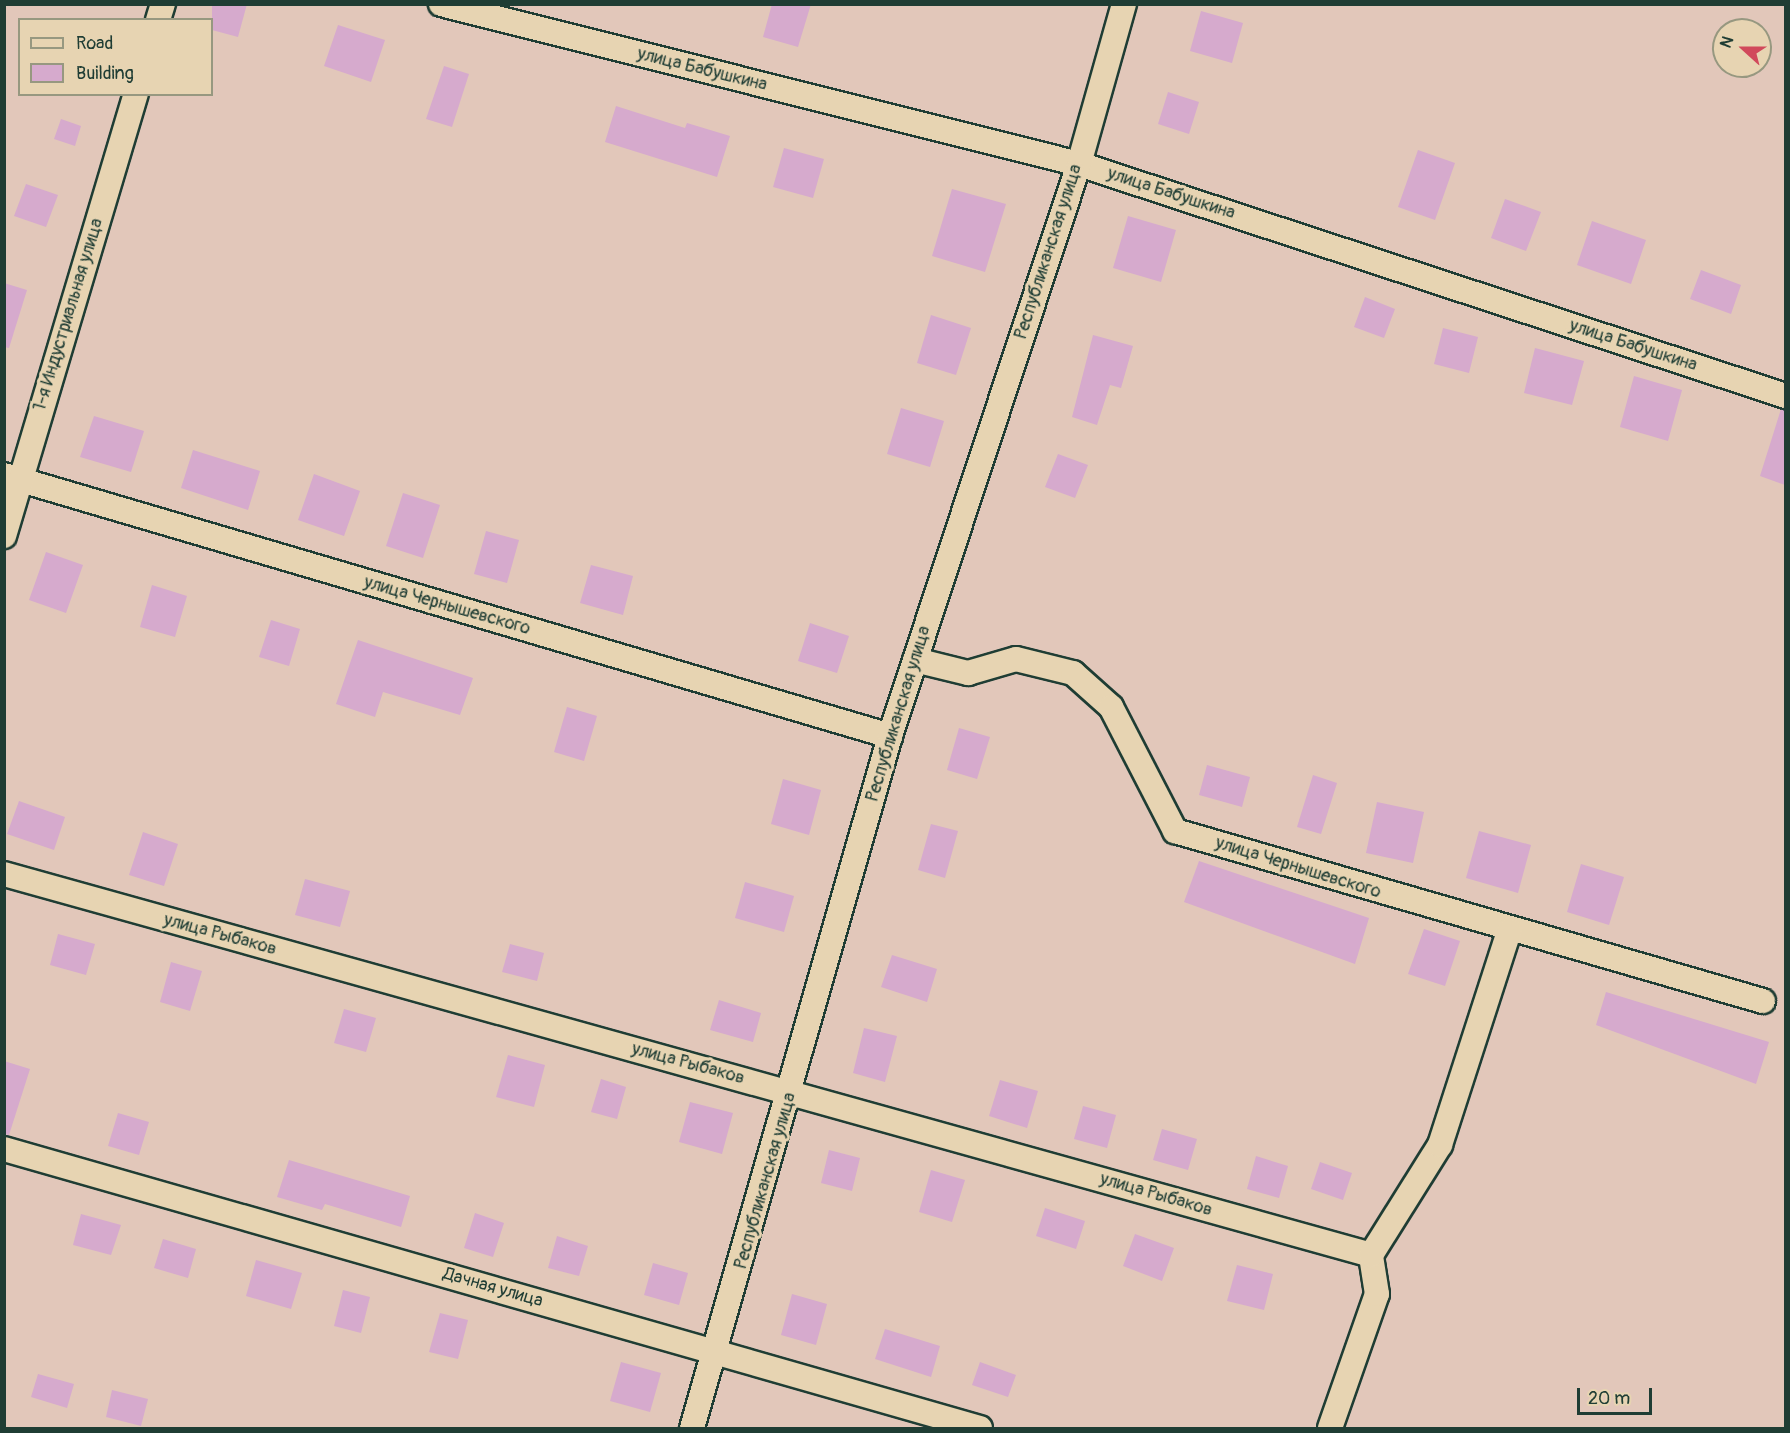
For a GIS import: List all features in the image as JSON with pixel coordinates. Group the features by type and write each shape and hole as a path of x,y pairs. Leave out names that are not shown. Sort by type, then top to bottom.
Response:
{"street":[{"name":"улица Бабушкина","path":"441,4 1078,164 1785,396"},
{"name":"Республиканская улица","path":"692,1428 718,1352 890,736 1078,164 1124,4"},
{"name":"1-я Индустриальная улица","path":"4,536 12,478 135,96"},
{"name":"улица Чернышевского","path":"12,478 890,736"},
{"name":"улица Чернышевского","path":"915,660 968,673 1016,659 1072,673 1111,707 1175,831 1509,930 1762,1001"},
{"name":"улица Рыбаков","path":"4,874 1371,1255"},
{"path":"1330,1428 1377,1293 1371,1255 1440,1145 1509,930"},
{"name":"Дачная улица","path":"4,1149 980,1428"}],"building":[{"path":"212,4 247,4 238,37 213,30"},
{"path":"772,4 811,4 798,47 763,37"},
{"path":"1201,11 1243,23 1232,63 1190,51"},
{"path":"338,25 385,40 371,82 324,66"},
{"path":"444,66 469,74 452,127 426,119"},
{"path":"1168,92 1199,102 1189,134 1158,124"},
{"path":"616,106 685,128 687,123 730,136 717,177 605,142"},
{"path":"61,119 81,126 75,146 54,139"},
{"path":"784,148 824,159 813,198 773,187"},
{"path":"1418,150 1455,163 1435,220 1398,207"},
{"path":"26,184 58,195 46,227 14,216"},
{"path":"952,189 1006,204 985,272 932,256"},
{"path":"1505,199 1541,212 1526,251 1491,238"},
{"path":"1128,216 1176,230 1161,282 1113,268"},
{"path":"1592,221 1646,240 1631,284 1577,265"},
{"path":"1701,270 1741,285 1731,314 1690,299"},
{"path":"4,283 27,290 9,348 4,347"},
{"path":"1365,297 1395,309 1384,338 1354,327"},
{"path":"931,315 971,328 956,375 917,363"},
{"path":"1443,328 1478,337 1469,373 1434,364"},
{"path":"1093,335 1133,346 1121,388 1110,385 1097,425 1072,417"},
{"path":"1535,348 1584,361 1572,405 1524,393"},
{"path":"1634,376 1682,390 1668,441 1620,427"},
{"path":"901,408 944,421 930,467 887,454"},
{"path":"1781,409 1785,410 1785,485 1760,476"},
{"path":"94,416 144,431 131,472 80,457"},
{"path":"193,450 260,471 248,510 181,488"},
{"path":"1058,454 1088,465 1075,498 1045,487"},
{"path":"314,474 360,491 344,536 298,520"},
{"path":"403,493 440,505 423,558 386,546"},
{"path":"486,531 519,540 507,583 474,574"},
{"path":"46,552 83,565 66,613 29,600"},
{"path":"591,565 633,576 623,615 580,603"},
{"path":"152,585 187,596 175,637 140,627"},
{"path":"271,620 300,629 289,666 259,657"},
{"path":"810,623 849,636 837,673 798,661"},
{"path":"358,640 473,678 460,715 383,692 375,717 336,704"},
{"path":"567,707 597,716 584,761 554,752"},
{"path":"959,728 990,737 977,779 947,770"},
{"path":"1207,765 1250,777 1242,807 1199,795"},
{"path":"1313,775 1337,783 1321,834 1297,827"},
{"path":"783,779 821,790 809,835 771,824"},
{"path":"19,801 65,817 54,850 7,834"},
{"path":"1377,802 1424,812 1413,863 1366,853"},
{"path":"931,824 958,831 945,878 918,870"},
{"path":"1479,831 1531,845 1518,893 1466,878"},
{"path":"143,832 178,844 164,886 129,875"},
{"path":"1199,861 1369,918 1355,964 1184,902"},
{"path":"1581,864 1624,877 1609,925 1567,912"},
{"path":"305,879 350,891 340,927 295,915"},
{"path":"745,882 794,896 784,932 735,918"},
{"path":"1424,929 1460,941 1445,986 1408,974"},
{"path":"58,934 95,944 86,975 50,965"},
{"path":"510,944 544,953 537,981 502,972"},
{"path":"892,955 937,969 927,1002 881,987"},
{"path":"171,962 202,971 190,1011 160,1002"},
{"path":"1606,992 1769,1042 1756,1084 1596,1025"},
{"path":"719,1000 761,1013 753,1042 710,1030"},
{"path":"344,1009 376,1018 366,1052 334,1043"},
{"path":"864,1028 897,1036 885,1082 853,1073"},
{"path":"508,1055 545,1065 534,1107 496,1097"},
{"path":"4,1061 30,1069 9,1135 4,1134"},
{"path":"601,1079 626,1087 617,1119 591,1112"},
{"path":"1000,1080 1038,1091 1027,1128 989,1116"},
{"path":"690,1102 733,1113 722,1154 679,1142"},
{"path":"1083,1106 1116,1115 1107,1148 1074,1139"},
{"path":"118,1113 149,1122 139,1155 108,1146"},
{"path":"1162,1129 1197,1139 1188,1170 1153,1160"},
{"path":"829,1150 860,1158 852,1191 821,1183"},
{"path":"1256,1156 1288,1166 1279,1198 1247,1189"},
{"path":"289,1160 410,1196 401,1227 325,1204 322,1210 277,1197"},
{"path":"1320,1162 1352,1173 1343,1200 1311,1189"},
{"path":"931,1170 965,1180 952,1222 919,1212"},
{"path":"1045,1208 1085,1221 1076,1249 1036,1236"},
{"path":"475,1213 504,1223 493,1257 464,1248"},
{"path":"81,1214 121,1225 111,1255 73,1245"},
{"path":"1135,1234 1174,1248 1162,1281 1123,1266"},
{"path":"557,1236 588,1246 579,1276 548,1268"},
{"path":"163,1239 196,1249 188,1278 154,1268"},
{"path":"256,1260 302,1273 291,1309 246,1296"},
{"path":"653,1263 688,1273 679,1305 644,1295"},
{"path":"1237,1265 1273,1274 1264,1310 1227,1301"},
{"path":"343,1290 370,1297 361,1333 334,1326"},
{"path":"792,1294 827,1304 816,1345 781,1335"},
{"path":"440,1313 468,1320 458,1359 429,1352"},
{"path":"885,1329 940,1346 931,1377 875,1359"},
{"path":"621,1362 661,1373 650,1412 610,1401"},
{"path":"980,1362 1016,1375 1008,1397 972,1385"},
{"path":"38,1374 74,1384 67,1408 31,1397"},
{"path":"112,1390 148,1399 141,1426 106,1417"}]}
